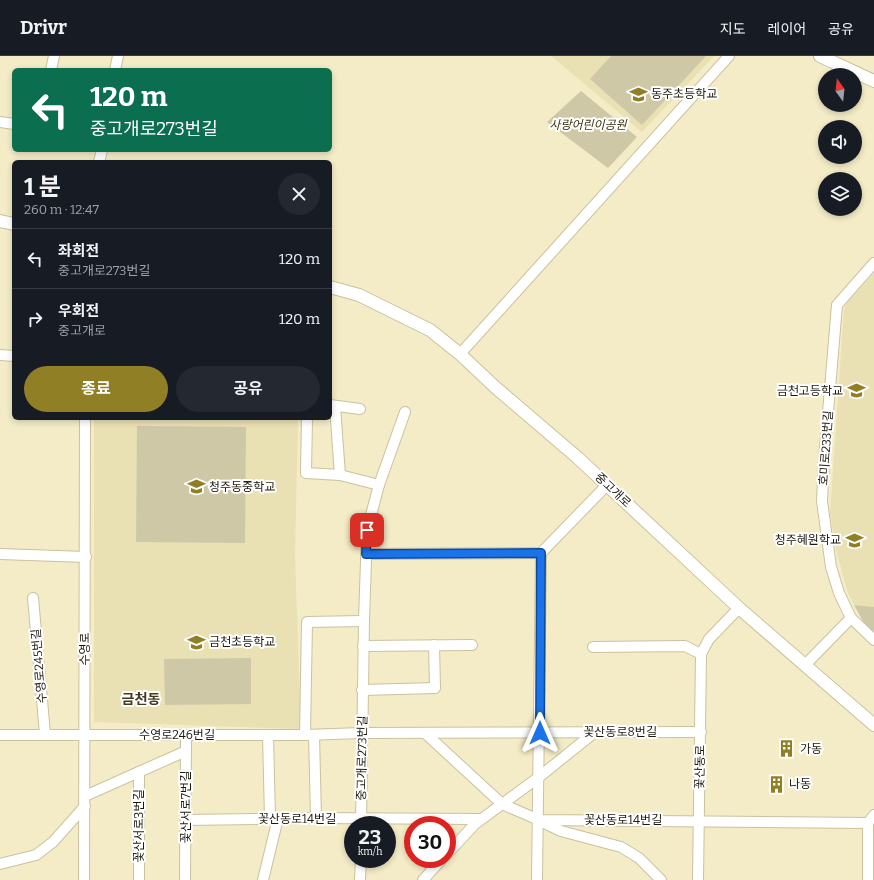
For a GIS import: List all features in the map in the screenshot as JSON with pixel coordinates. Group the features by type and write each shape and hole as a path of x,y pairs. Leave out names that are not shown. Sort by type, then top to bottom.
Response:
{"street":[{"path":"52,68 54,56"},
{"path":"115,68 118,56"},
{"path":"460,354 729,56"},
{"path":"820,56 874,81"},
{"path":"0,122 12,124"},
{"path":"0,221 12,224"},
{"name":"호미로233번길","path":"851,618 839,593 831,567 822,501 824,460 837,305 874,263"},
{"name":"중고개로","path":"332,288 360,295 430,330 460,354 495,387 607,485 739,608 874,725"},
{"path":"0,355 12,356"},
{"path":"340,475 333,406 360,409"},
{"path":"405,412 379,484 367,530 366,554 541,553"},
{"name":"수영로","path":"84,880 86,557 85,420"},
{"path":"307,420 306,473 340,475 379,484"},
{"path":"537,880 540,733 541,553 607,485"},
{"path":"0,554 86,557"},
{"name":"중고개로273번길","path":"361,816 362,690 366,554"},
{"name":"수영로245번길","path":"33,598 45,734"},
{"path":"592,647 685,646 701,654 709,639 739,608"},
{"path":"805,665 851,618 874,640"},
{"path":"316,818 309,735 307,622 364,621"},
{"path":"362,690 435,688 434,645"},
{"path":"363,646 472,645"},
{"name":"꽃산동로","path":"698,880 701,654"},
{"path":"456,844 480,819 539,777 595,732"},
{"name":"꽃산동로8번길","path":"362,733 701,732"},
{"name":"수영로246번길","path":"85,734 309,735 362,733"},
{"path":"424,733 502,804"},
{"path":"0,735 85,734"},
{"name":"꽃산서로7번길","path":"186,735 186,880"},
{"path":"262,880 274,818 268,735"},
{"path":"0,864 36,855 52,842 85,801 139,772 186,751"},
{"name":"꽃산서로3번길","path":"139,772 139,880"},
{"name":"꽃산동로14번길","path":"502,804 538,820 871,819"},
{"name":"꽃산동로14번길","path":"186,820 316,818 344,820"},
{"name":"꽃산동로14번길","path":"396,821 480,819"},
{"path":"868,880 871,819"},
{"path":"538,820 561,831 621,847 639,858 661,880"},
{"path":"360,868 360,880"},
{"path":"423,880 434,868"}],"shaded area":[{"name":"동주초등학교","path":"551,56 714,56 642,132"},
{"name":"금천고등학교","path":"874,273 874,607 854,605 848,593 836,550 830,513 844,310 847,303"},
{"path":"94,420 298,420 295,556 301,729 94,722"}],"green space":[{"name":"동주초등학교","path":"611,56 706,56 642,125 590,79"},
{"name":"사랑어린이공원","path":"581,91 637,137 608,168 547,122"},
{"path":"137,426 246,427 245,543 136,542"},
{"path":"854,605 874,607 874,633 865,625"},
{"path":"251,658 251,704 165,705 164,659"}],"place":[{"name":"동주초등학교","path":"638,94"},
{"name":"금천고등학교","path":"856,391"},
{"name":"청주동중학교","path":"196,487"},
{"name":"청주혜원학교","path":"854,540"},
{"name":"금천초등학교","path":"196,642"},
{"name":"가동","path":"787,749"},
{"name":"나동","path":"776,784"}],"district":[{"name":"금천동","path":"141,699"}],"route":[{"path":"367,530 366,554 541,553 540,733"}]}
